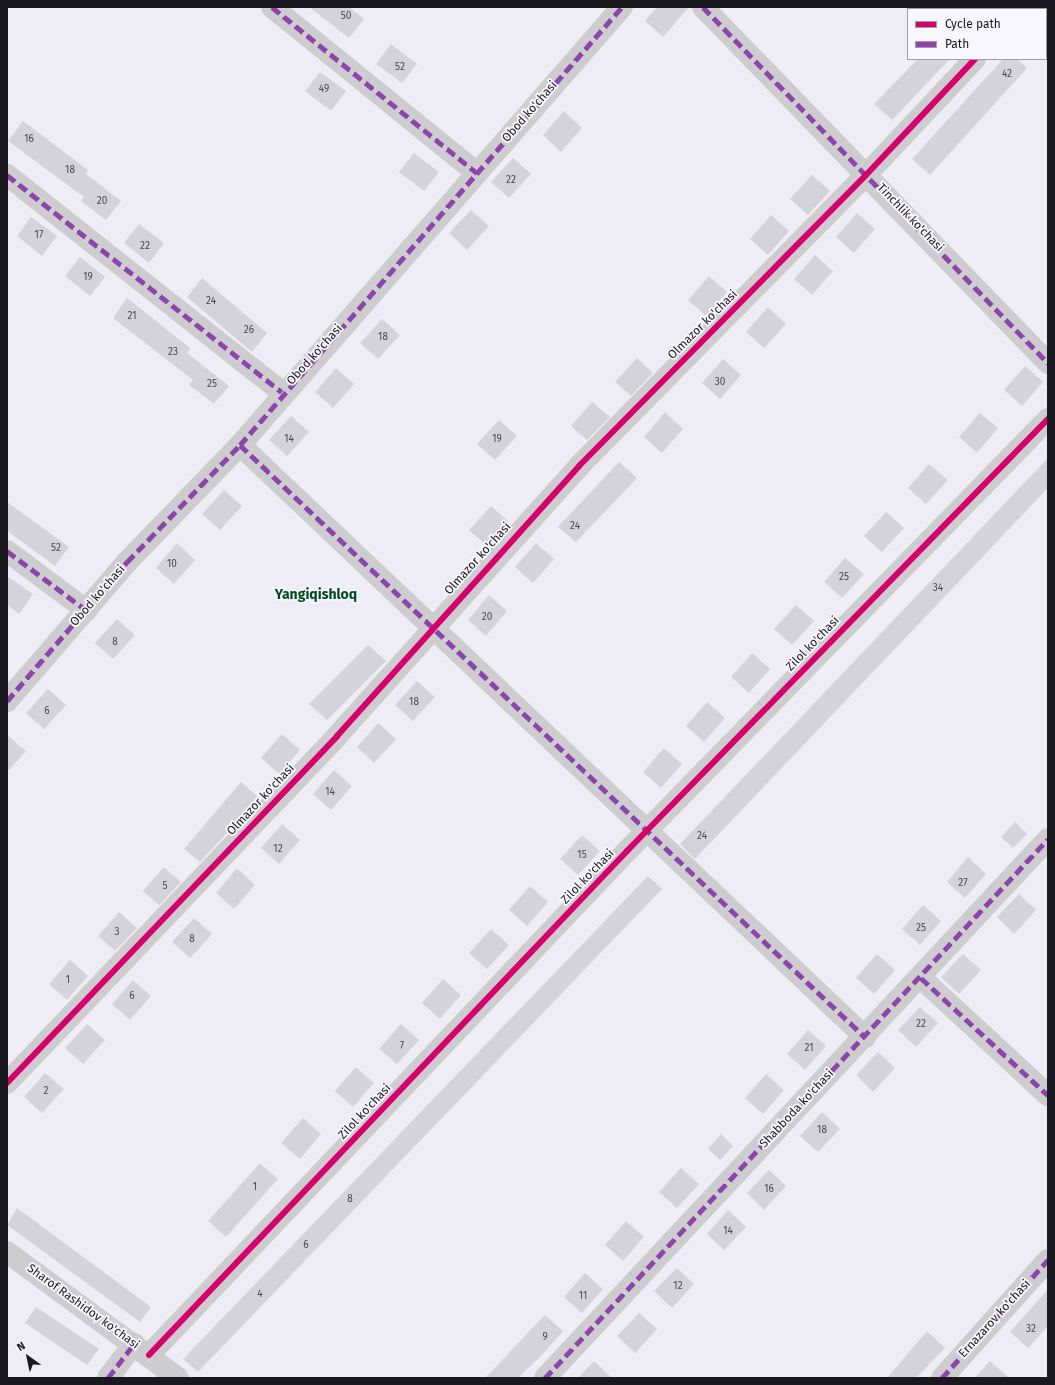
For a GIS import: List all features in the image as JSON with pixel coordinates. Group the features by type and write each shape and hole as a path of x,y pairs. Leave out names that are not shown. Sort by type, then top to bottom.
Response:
{"street":[{"path":"272,7 477,173"},
{"name":"Obod ko'chasi","path":"7,701 86,610 240,445 282,392 622,7"},
{"name":"Tinchlik ko'chasi","path":"703,7 1048,363"},
{"name":"Olmazor ko'chasi","path":"7,1083 337,736 433,625 579,466 866,175 974,60"},
{"path":"7,175 282,392"},
{"name":"Zilol ko'chasi","path":"108,1378 141,1350 1048,419"},
{"path":"240,445 433,625 647,832 865,1037"},
{"path":"7,551 86,610"},
{"name":"Shabboda ko'chasi","path":"545,1378 921,978 1048,839"},
{"path":"921,978 1048,1095"},
{"name":"Sharof Rashidov ko'chasi","path":"7,1252 178,1378"},
{"name":"Ernazarov ko'chasi","path":"942,1378 1048,1260"}],"building":[{"path":"309,7 349,7 364,19 349,38"},
{"path":"657,7 689,7 663,37 645,21"},
{"path":"391,44 417,64 402,83 376,64"},
{"path":"917,60 949,60 892,120 874,104"},
{"path":"1002,60 1018,60 1027,68 930,175 912,159"},
{"path":"320,72 346,91 331,111 305,91"},
{"path":"564,111 582,128 561,152 543,135"},
{"path":"23,121 88,170 86,174 121,201 106,220 81,201 84,197 8,141"},
{"path":"414,153 439,172 424,191 399,172"},
{"path":"513,158 531,174 509,198 491,182"},
{"path":"812,175 830,191 808,215 790,199"},
{"path":"471,210 489,226 467,250 449,233"},
{"path":"857,213 875,229 854,253 836,237"},
{"path":"771,215 789,231 768,255 750,239"},
{"path":"31,217 57,236 42,256 17,236"},
{"path":"139,224 164,243 149,263 124,243"},
{"path":"815,255 833,271 812,295 794,279"},
{"path":"80,257 105,277 90,296 65,276"},
{"path":"709,276 727,292 706,316 688,300"},
{"path":"202,278 267,333 252,352 187,297"},
{"path":"127,298 190,348 187,353 229,386 214,404 189,385 193,380 113,318"},
{"path":"768,307 786,324 764,348 746,332"},
{"path":"382,319 400,335 378,359 360,343"},
{"path":"637,358 653,373 631,396 615,382"},
{"path":"723,359 741,375 720,399 702,383"},
{"path":"1025,366 1043,382 1022,406 1004,390"},
{"path":"336,368 354,384 333,408 315,392"},
{"path":"592,402 610,417 587,440 571,426"},
{"path":"665,412 683,429 662,453 644,437"},
{"path":"980,413 998,428 977,453 959,437"},
{"path":"291,416 309,432 287,456 269,440"},
{"path":"499,420 517,436 495,460 477,444"},
{"path":"1048,458 1048,488 695,859 680,844"},
{"path":"619,462 637,478 576,542 558,527"},
{"path":"929,464 948,480 926,504 908,488"},
{"path":"224,490 242,506 220,530 202,514"},
{"path":"7,502 69,547 55,566 7,531"},
{"path":"491,506 509,522 487,546 469,530"},
{"path":"886,512 904,528 882,552 864,536"},
{"path":"177,543 195,560 174,584 156,568"},
{"path":"536,543 554,559 533,583 515,567"},
{"path":"845,558 864,574 842,598 824,582"},
{"path":"7,576 33,594 19,614 7,605"},
{"path":"489,595 507,611 486,636 468,620"},
{"path":"796,605 814,621 792,645 774,629"},
{"path":"117,619 135,635 113,659 95,643"},
{"path":"368,645 386,661 327,720 309,704"},
{"path":"752,653 770,669 749,693 731,677"},
{"path":"417,681 435,697 413,721 395,705"},
{"path":"48,689 66,705 44,729 26,713"},
{"path":"707,702 725,718 704,742 686,726"},
{"path":"378,723 396,739 374,763 357,747"},
{"path":"282,734 300,750 279,774 261,758"},
{"path":"7,735 26,751 7,772"},
{"path":"664,748 682,764 661,788 643,772"},
{"path":"334,770 352,786 331,810 313,794"},
{"path":"241,782 259,798 200,862 184,849"},
{"path":"1015,822 1027,834 1013,848 1001,837"},
{"path":"282,824 300,840 279,864 261,848"},
{"path":"582,835 600,851 578,875 560,859"},
{"path":"968,857 986,874 965,898 947,882"},
{"path":"164,867 181,882 159,905 143,891"},
{"path":"237,868 255,885 234,909 216,893"},
{"path":"648,876 662,889 198,1372 183,1359"},
{"path":"530,886 548,902 527,926 509,910"},
{"path":"1019,894 1036,910 1014,934 997,917"},
{"path":"923,905 941,921 920,945 902,929"},
{"path":"119,912 137,928 115,951 98,936"},
{"path":"194,918 212,934 190,958 172,942"},
{"path":"491,929 509,945 487,969 469,953"},
{"path":"877,954 895,970 874,994 856,978"},
{"path":"963,954 981,970 959,994 941,977"},
{"path":"70,960 88,976 67,1000 49,984"},
{"path":"443,979 461,995 440,1019 422,1003"},
{"path":"133,980 151,996 130,1020 112,1004"},
{"path":"920,1007 938,1023 916,1047 898,1030"},
{"path":"87,1024 105,1040 83,1064 65,1048"},
{"path":"401,1024 419,1040 397,1064 379,1049"},
{"path":"808,1030 826,1046 805,1070 787,1054"},
{"path":"878,1052 895,1068 873,1092 856,1075"},
{"path":"356,1067 374,1083 353,1107 335,1091"},
{"path":"45,1073 64,1089 42,1113 24,1097"},
{"path":"766,1074 784,1090 763,1114 745,1098"},
{"path":"822,1112 840,1129 818,1152 800,1136"},
{"path":"303,1118 321,1134 300,1159 281,1143"},
{"path":"721,1134 733,1146 720,1160 708,1149"},
{"path":"260,1163 278,1179 226,1237 208,1221"},
{"path":"681,1168 699,1184 677,1208 659,1192"},
{"path":"769,1170 786,1186 764,1210 747,1193"},
{"path":"17,1208 151,1307 140,1322 7,1225"},
{"path":"728,1210 746,1227 724,1250 707,1234"},
{"path":"626,1221 644,1237 623,1261 605,1245"},
{"path":"677,1268 694,1284 672,1308 654,1291"},
{"path":"585,1273 603,1289 582,1313 564,1297"},
{"path":"1048,1289 1048,1326 1028,1348 1010,1332"},
{"path":"36,1307 99,1349 87,1365 25,1323"},
{"path":"639,1313 657,1329 635,1353 617,1336"},
{"path":"545,1315 563,1331 542,1355 518,1378 485,1378"},
{"path":"927,1331 945,1348 916,1378 887,1378"},
{"path":"594,1361 612,1378 578,1378"},
{"path":"990,1361 1009,1378 975,1378"}],"marked path":[{"path":"272,7 477,173"},
{"path":"7,701 127,562 240,445 622,7"},
{"path":"703,7 1048,363"},
{"path":"7,175 282,392"},
{"path":"240,445 865,1037"},
{"path":"7,551 86,610"},
{"path":"545,1378 1048,839"},
{"path":"921,978 1048,1095"},
{"path":"942,1378 1048,1260"},
{"path":"108,1378 134,1344"}],"cycle path":[{"path":"7,1083 337,736 579,466 866,175 974,60"},
{"path":"149,1355 627,851 1048,419"}],"district":[{"name":"Yangiqishloq","path":"316,595"}]}
